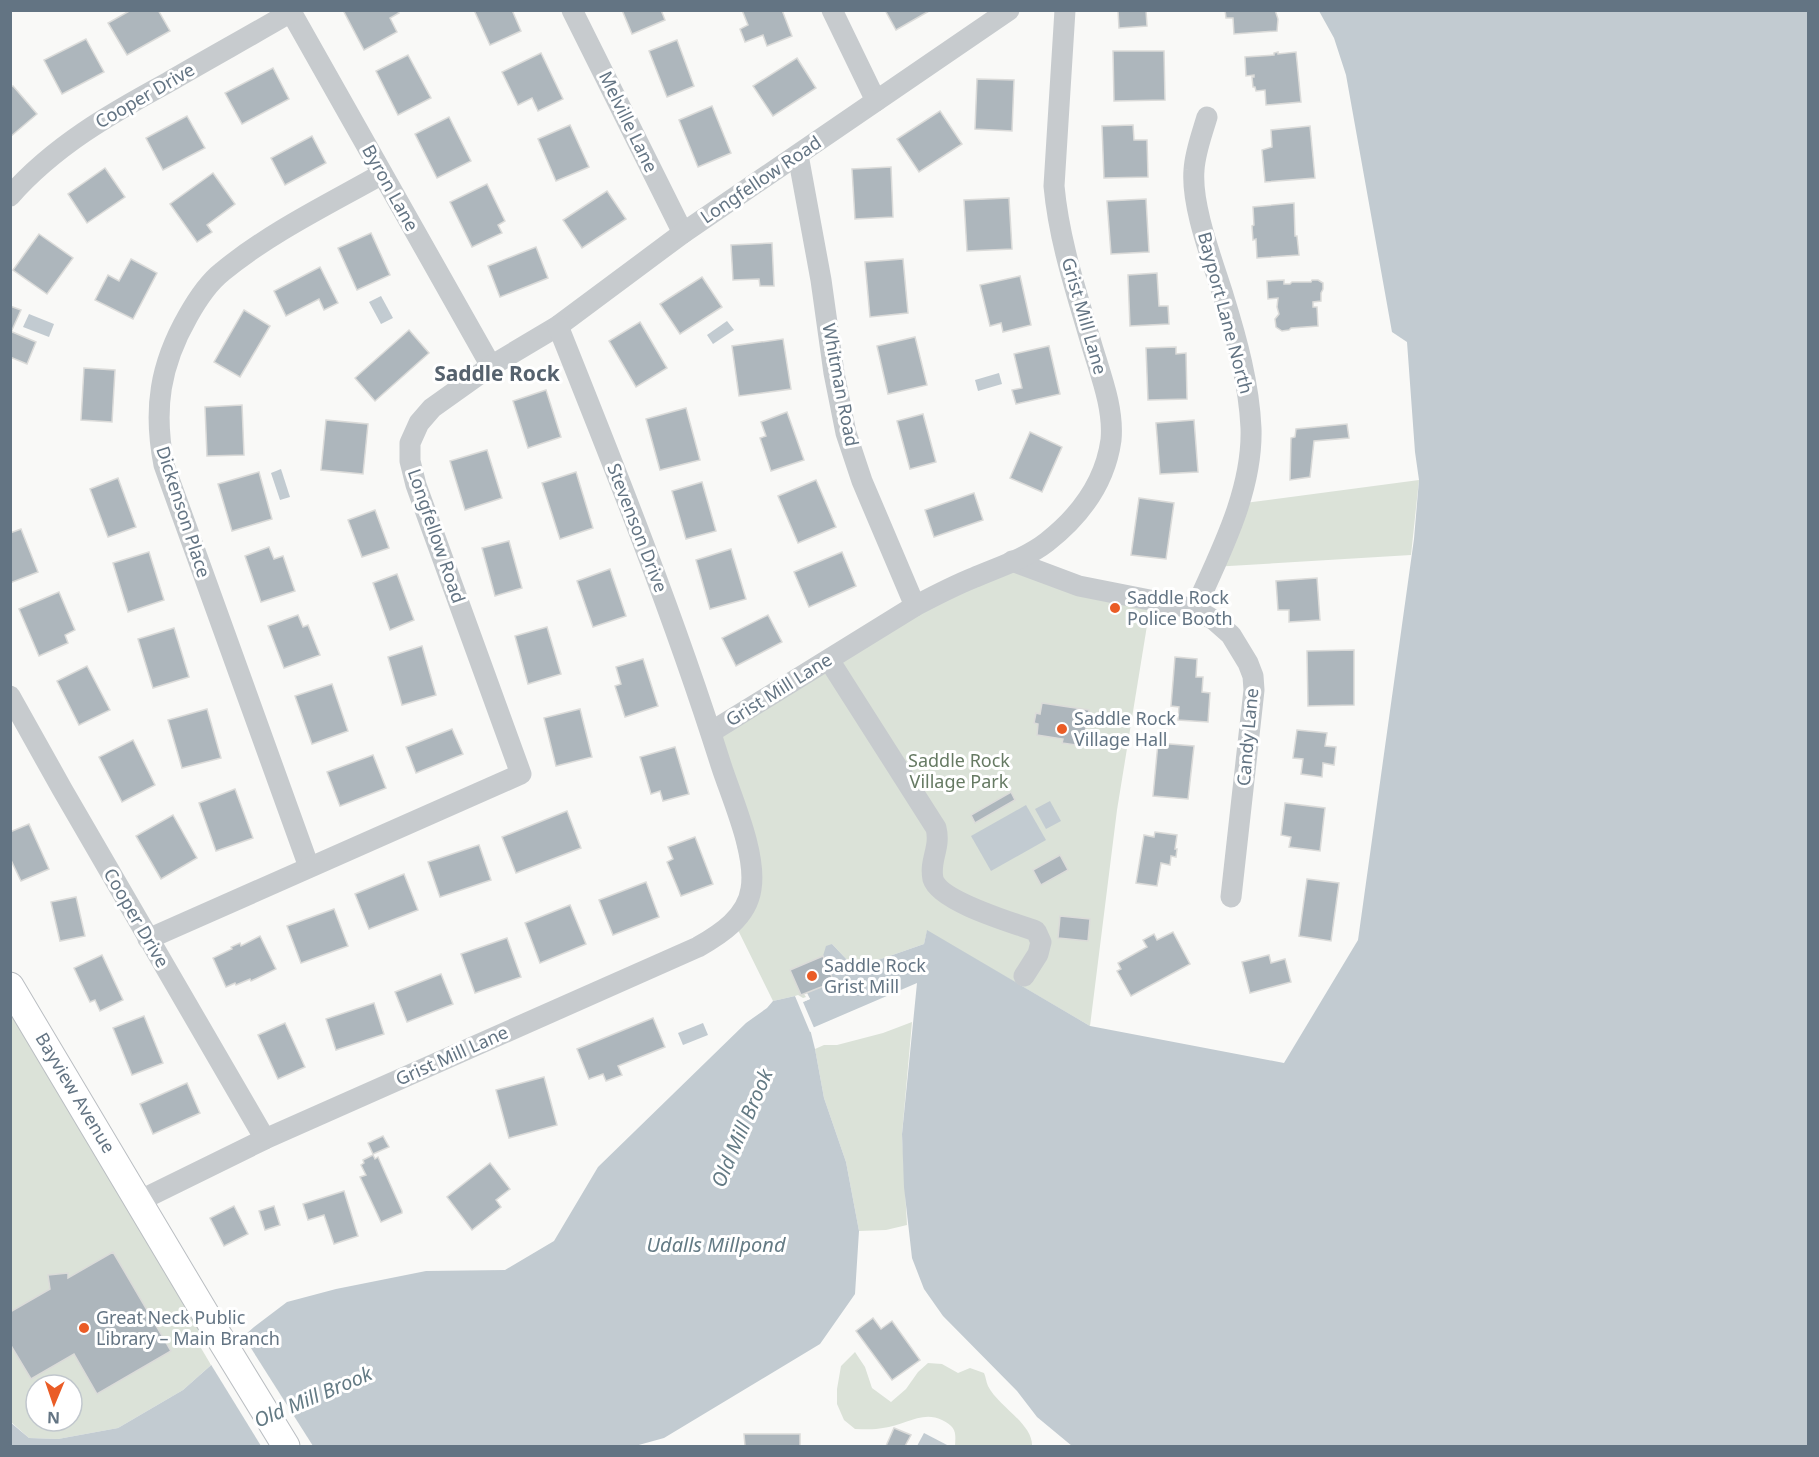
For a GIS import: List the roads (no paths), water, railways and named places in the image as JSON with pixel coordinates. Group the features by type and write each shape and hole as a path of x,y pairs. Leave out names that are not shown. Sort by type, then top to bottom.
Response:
{"main road":[{"name":"Bayview Avenue","path":"10,986 286,1446"}],"street":[{"name":"Melville Lane","path":"572,10 683,233"},
{"path":"832,10 876,101"},
{"name":"Longfellow Road","path":"148,939 521,774 416,485 410,461 410,443 418,423 432,408 491,366 558,326 683,233 1009,10"},
{"name":"Grist Mill Lane","path":"139,1201 266,1139 713,938 734,922 749,897 752,877 747,844 711,732 915,606 1012,561 1046,542 1069,522 1086,502 1102,475 1111,440 1111,419 1106,392 1069,266 1055,202 1054,172 1065,10"},
{"name":"Byron Lane","path":"291,11 491,366"},
{"name":"Cooper Drive","path":"10,196 61,147 116,111 291,11"},
{"name":"Bayport Lane North","path":"1195,609 1241,500 1251,440 1248,396 1236,340 1195,193 1193,171 1195,157 1207,117"},
{"name":"Whitman Road","path":"798,154 846,433 862,481 915,606"},
{"name":"Dickenson Place","path":"309,867 164,465 159,440 159,395 162,377 175,339 198,300 220,273 264,242 382,174"},
{"name":"Stevenson Drive","path":"558,326 634,518 698,690 711,732"},
{"name":"Candy Lane","path":"1012,561 1079,586 1195,609 1214,620 1232,635 1248,663 1253,676 1254,690 1231,897"},
{"path":"829,660 936,828 938,843 932,868 935,883 951,898 1036,931 1041,942 1038,954 1024,976"},
{"name":"Cooper Drive","path":"10,696 148,939 266,1139"}],"water":[{"path":"1319,11 1808,11 1808,1446 1072,1446 1037,1417 1017,1391 943,1316 924,1289 912,1258 904,1187 902,1134 917,983 810,1029 824,1098 846,1162 859,1231 855,1294 820,1344 664,1438 635,1446 11,1446 10,1422 29,1438 58,1439 118,1428 183,1390 254,1327 287,1302 336,1289 426,1271 505,1270 554,1241 598,1167 746,1023 773,1001 795,996 803,1002 810,999 807,993 834,982 823,956 826,946 832,944 850,963 858,967 924,944 927,930 1090,1026 1284,1063 1358,940 1414,539 1419,480 1407,342 1392,332 1346,75 1334,38"},
{"path":"381,296 393,318 381,324 369,302"},
{"path":"29,314 54,324 49,337 23,327"},
{"path":"727,321 734,330 713,344 707,335"},
{"path":"999,373 1002,384 978,391 975,380"},
{"path":"281,469 290,497 280,500 271,473"},
{"path":"1050,801 1061,821 1046,829 1035,809"},
{"path":"1026,805 1046,840 991,871 971,836"},
{"path":"703,1023 708,1035 683,1045 678,1033"},
{"path":"924,1433 949,1446 917,1446"}],"place":[{"name":"Saddle Rock Police Booth","path":"1115,608"},
{"name":"Saddle Rock Village Hall","path":"1062,729"},
{"name":"Saddle Rock Grist Mill","path":"812,976"},
{"name":"Great Neck Public Library – Main Branch","path":"84,1328"}],"district":[{"name":"Saddle Rock","path":"497,374"}],"park label":[{"name":"Saddle Rock Village Park","path":"959,771"}],"water label":[{"name":"Old Mill Brook","path":"742,1128"},
{"name":"Udalls Millpond","path":"716,1245"},
{"name":"Old Mill Brook","path":"313,1397"}]}
